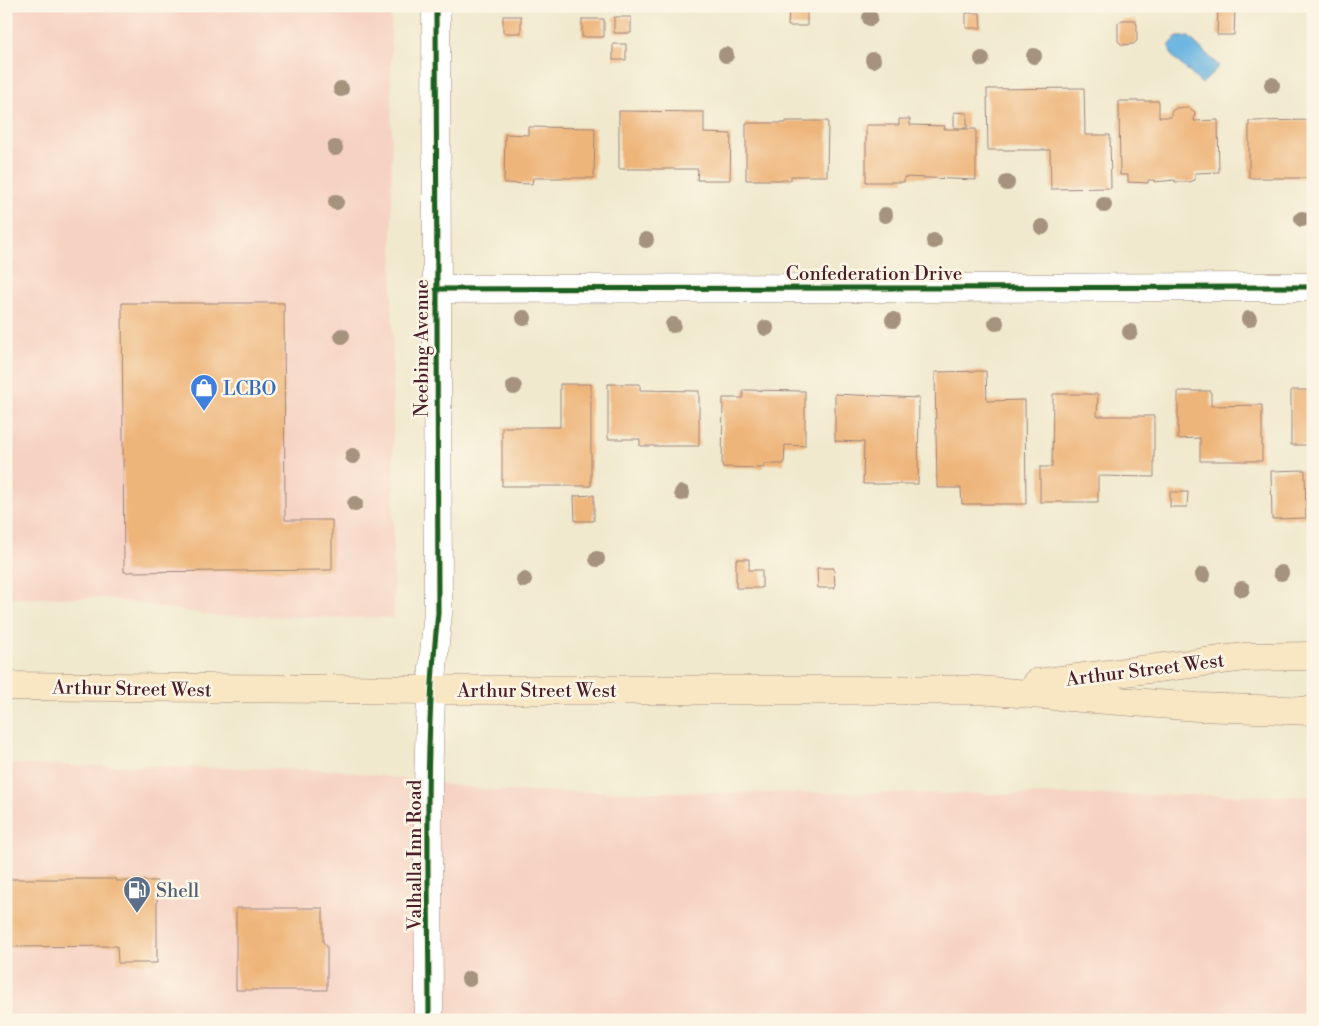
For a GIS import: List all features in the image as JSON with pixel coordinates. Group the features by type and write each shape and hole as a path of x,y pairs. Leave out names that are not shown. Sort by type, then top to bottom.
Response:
{"main road":[{"name":"Arthur Street West","path":"978,690 1245,657 1313,656"},
{"name":"Arthur Street West","path":"6,686 431,690 978,690 1197,708 1313,712"}],"street":[{"name":"Neebing Avenue","path":"431,690 438,613 436,6"},
{"name":"Confederation Drive","path":"436,289 1313,287"},
{"name":"Valhalla Inn Road","path":"429,1020 428,781 431,690"}],"shaded area":[{"path":"6,6 391,6 394,618 215,616 106,598 6,598"},
{"path":"6,764 336,770 497,791 1313,796 1313,1020 6,1020"}],"water":[{"path":"1177,37 1189,37 1219,66 1202,84 1172,56 1169,46"}],"building":[{"path":"1218,9 1235,10 1234,35 1217,35"},
{"path":"789,11 807,11 807,26 788,26"},
{"path":"966,13 980,13 981,28 966,28"},
{"path":"503,16 521,16 521,33 503,33"},
{"path":"614,17 631,17 631,33 614,33"},
{"path":"582,19 604,19 604,37 582,37"},
{"path":"1122,20 1135,20 1137,25 1137,41 1133,44 1122,45 1118,41 1118,23"},
{"path":"613,44 626,44 626,60 613,60"},
{"path":"1084,88 1085,135 1110,135 1111,188 1051,189 1050,150 988,150 987,89"},
{"path":"1119,101 1159,101 1159,117 1171,117 1171,112 1176,108 1188,107 1195,112 1194,121 1218,120 1219,172 1195,173 1195,180 1189,182 1175,182 1175,180 1154,182 1154,180 1148,180 1148,183 1128,182 1128,175 1120,175"},
{"path":"619,111 704,112 704,133 731,134 730,180 697,180 698,169 619,169"},
{"path":"954,112 967,113 967,128 954,128"},
{"path":"899,119 910,119 910,125 945,126 944,129 976,129 976,180 904,177 904,182 866,182 866,125 899,125"},
{"path":"1313,120 1313,178 1249,178 1249,121"},
{"path":"786,121 828,121 827,176 791,176 791,180 746,180 746,123 786,123"},
{"path":"528,127 595,128 594,178 533,178 532,184 504,183 505,134 528,135"},
{"name":"LCBO","path":"122,303 284,303 285,520 332,520 332,570 124,572"},
{"path":"986,371 987,401 1025,400 1026,504 962,504 961,488 937,488 935,372"},
{"path":"560,384 591,384 591,486 502,486 502,427 560,427"},
{"path":"608,384 640,384 640,390 699,391 699,446 640,446 640,439 608,439"},
{"path":"743,390 805,391 805,446 785,445 784,464 764,464 764,468 722,467 723,398 743,398"},
{"path":"1291,390 1313,390 1313,445 1291,445"},
{"path":"1178,391 1211,391 1211,406 1262,405 1262,461 1200,461 1200,438 1178,439"},
{"path":"835,394 919,398 918,484 863,484 864,442 835,441"},
{"path":"1053,394 1098,394 1097,416 1154,416 1154,477 1098,476 1098,502 1040,502 1040,467 1052,467"},
{"path":"1305,470 1306,518 1272,519 1271,471"},
{"path":"1170,492 1188,492 1187,507 1170,507"},
{"path":"594,495 594,521 575,521 574,496"},
{"path":"736,559 749,559 749,570 762,570 762,588 736,588"},
{"path":"817,568 834,568 835,588 818,588"},
{"path":"6,879 157,881 157,963 118,963 117,946 6,947"},
{"path":"236,908 323,908 323,942 327,946 327,990 236,990"}],"cycle path":[{"path":"429,1020 430,714 438,613 436,6"},
{"path":"436,289 1313,287"}],"place":[{"name":"LCBO","path":"204,412"},
{"name":"Shell","path":"137,914"}]}
